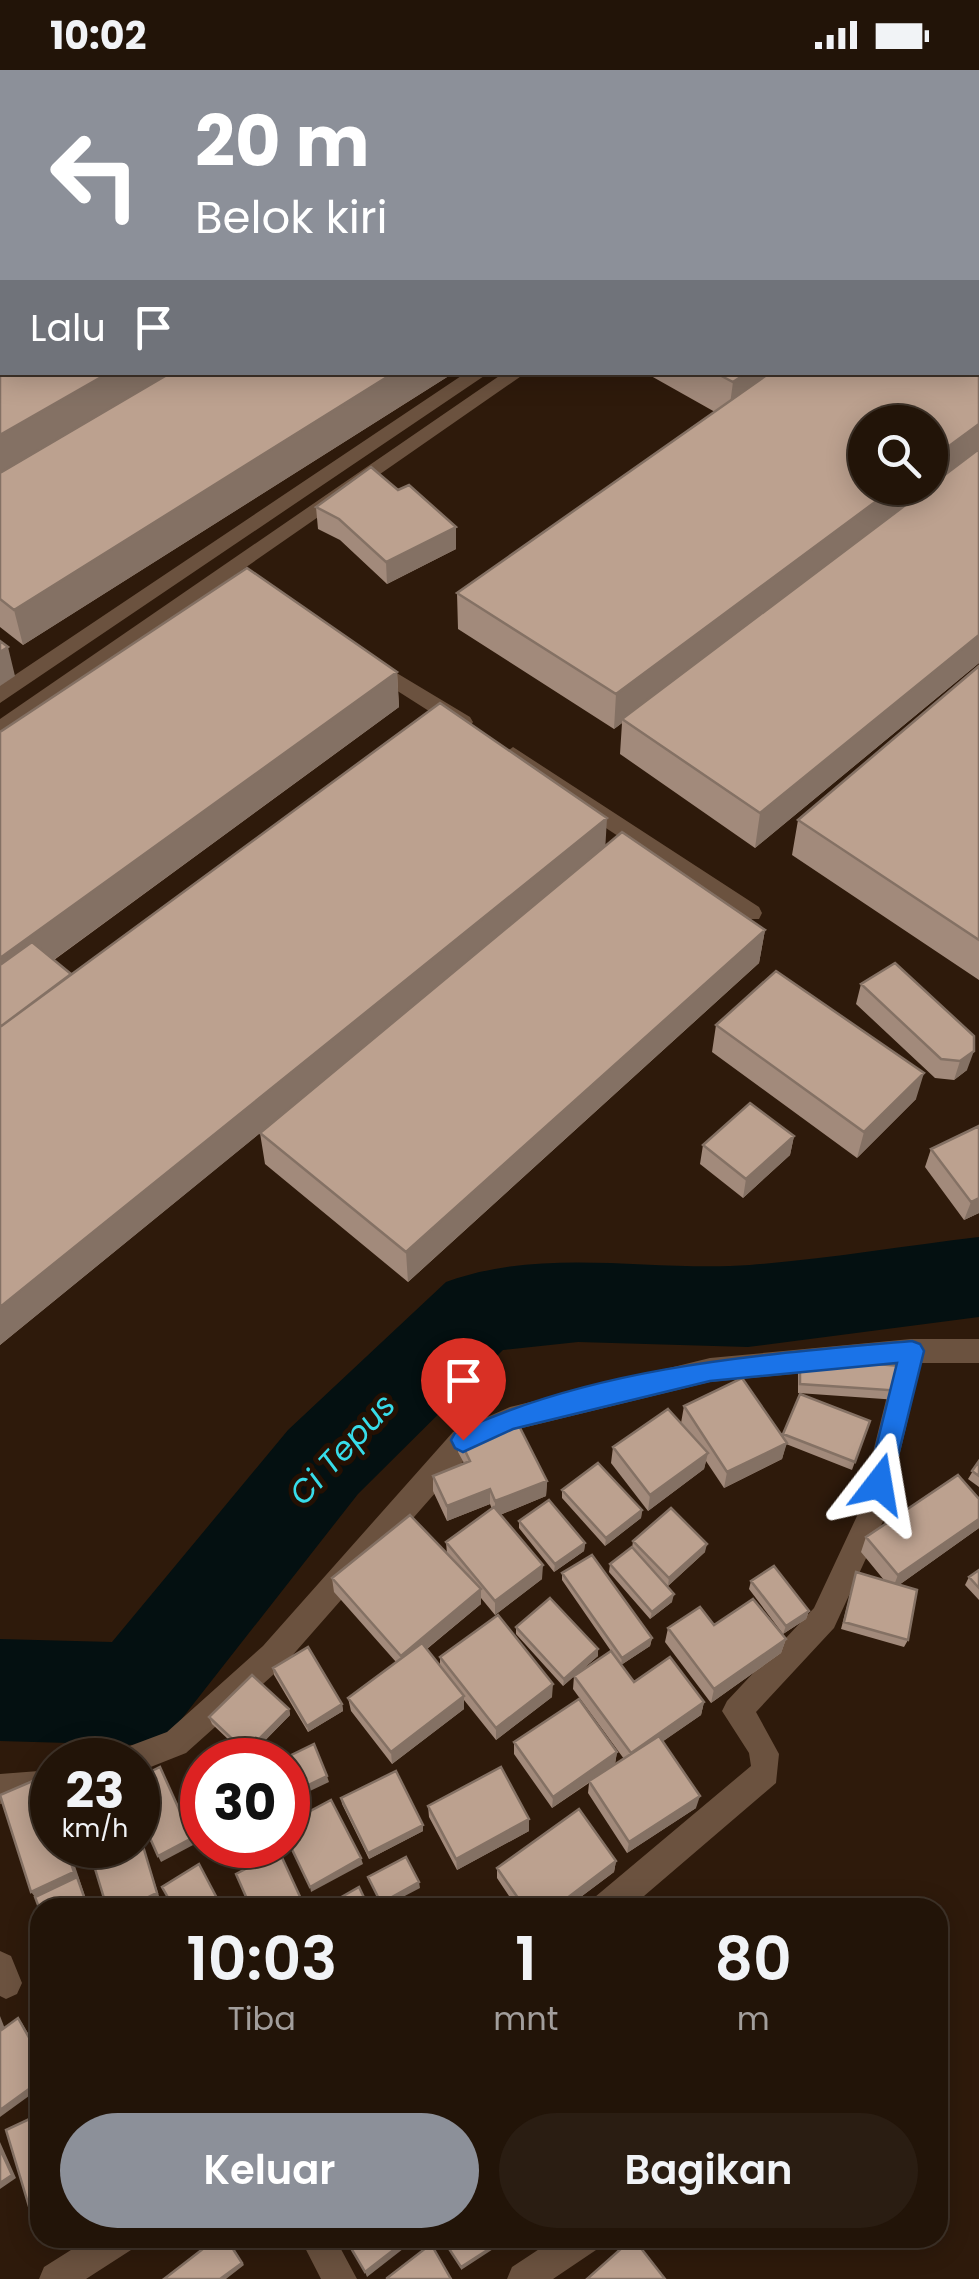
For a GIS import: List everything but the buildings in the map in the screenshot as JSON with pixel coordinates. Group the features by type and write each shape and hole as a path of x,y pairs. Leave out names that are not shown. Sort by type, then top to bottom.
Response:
{"street":[{"path":"0,695 477,375"},
{"path":"0,730 234,578 514,375"},
{"path":"344,647 751,913"},
{"path":"160,1749 176,1744 273,1656 463,1440 510,1419 710,1370 912,1351 979,1351"},
{"path":"618,1898 765,1773 768,1758 761,1742 736,1711 824,1618 871,1518 912,1351"},
{"path":"0,1789 30,1787"},
{"path":"56,2279 104,2248"},
{"path":"323,2248 340,2279"},
{"path":"524,2279 569,2248"}],"waterway":[{"name":"Ci Tepus","path":"0,1690 136,1694 323,1462 479,1311 578,1301 748,1306 979,1277"}],"route":[{"path":"463,1440 510,1419 710,1370 912,1351 879,1484"}]}
